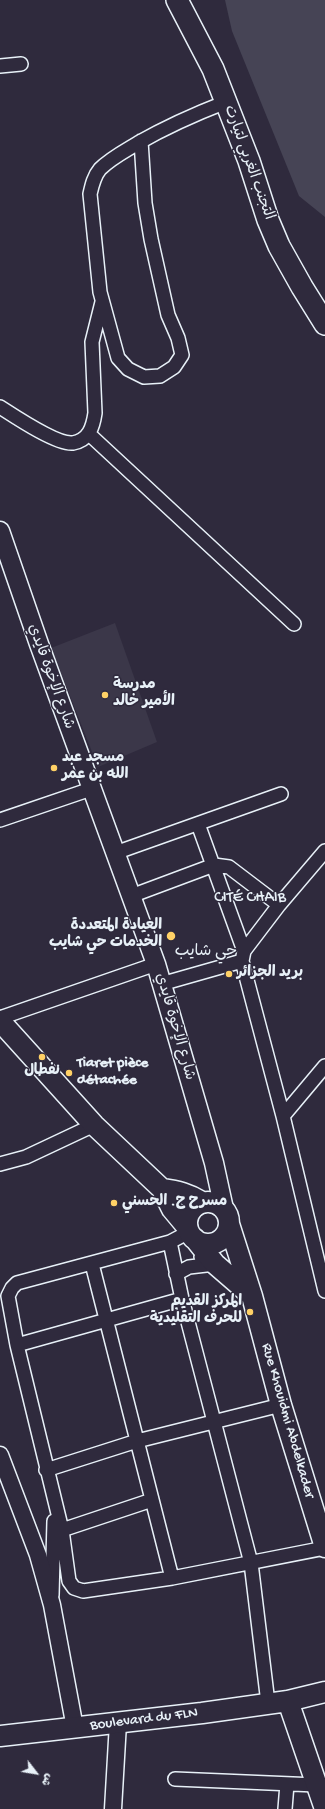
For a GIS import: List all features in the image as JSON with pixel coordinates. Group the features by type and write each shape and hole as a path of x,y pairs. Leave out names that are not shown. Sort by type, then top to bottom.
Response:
{"highway":[{"name":"التجنب الغربي لتيارت","path":"177,0 200,42 226,102 261,195 268,220 279,246 325,324"}],"main road":[{"name":"شارع الإخوة قايدي","path":"0,532 38,644 156,964 214,1163 210,1182 216,1209"},
{"path":"0,1021 94,1125 162,1189 172,1208 202,1243 252,1296"},
{"path":"162,1189 192,1196 216,1209 225,1235 202,1243"},
{"path":"202,1243 188,1215 192,1209 216,1209"},
{"name":"Rue Khouidmi Abdelkader","path":"216,1209 252,1296 281,1405 325,1547"},
{"name":"Boulevard du FLN","path":"0,1736 118,1724 288,1701 325,1692"},
{"path":"288,1701 325,1809"}],"street":[{"path":"0,66 21,64"},
{"path":"141,141 145,203 151,239 168,315 178,338 182,355 174,367 160,376 144,377 128,369 118,358 103,301 90,194 93,182 100,170 118,154 141,141 185,118 226,102"},
{"path":"1,408 28,425 63,441 72,443 82,440 89,434 94,424 95,413 92,342 103,301"},
{"path":"89,434 294,624"},
{"path":"0,820 91,789"},
{"path":"115,853 281,794"},
{"path":"198,824 214,865 243,956 325,1291"},
{"path":"161,984 243,956 279,904 325,851"},
{"path":"131,896 214,865 229,867 279,904"},
{"path":"0,1018 156,964"},
{"path":"283,1116 323,1068"},
{"path":"323,1068 325,1084"},
{"path":"0,1164 26,1157 94,1125"},
{"path":"170,1242 182,1299 251,1563 268,1703"},
{"path":"176,1274 189,1267 202,1243 170,1242 17,1283 12,1288 8,1296 17,1345 46,1470 62,1530 69,1581 74,1588 83,1591 172,1578 325,1547"},
{"path":"92,1264 172,1578"},
{"path":"17,1345 182,1299"},
{"path":"46,1470 138,1441 281,1405"},
{"path":"0,1455 38,1555 52,1605 75,1728"},
{"path":"62,1530 152,1500"},
{"path":"52,1605 54,1517 57,1511"},
{"path":"113,1809 118,1724"},
{"path":"175,1780 316,1785"},
{"path":"285,1809 286,1784"}],"shaded area":[{"path":"225,0 325,0 325,217 299,196 232,31"},
{"name":"مدرسة الأمير خالد","path":"115,623 157,742 98,767 51,648"}],"place":[{"name":"مدرسة الأمير خالد","path":"105,695"},
{"name":"مسجد عبد الله بن عمر","path":"54,768"},
{"name":"العيادة المتعددة الخدمات حي شايب","path":"171,936"},
{"name":"بريد الجزائر","path":"229,974"},
{"name":"نفطال","path":"42,1057"},
{"name":"Tiaret pièce détachée","path":"69,1073"},
{"name":"مسرح ح. الحسني","path":"114,1203"},
{"name":"المركز القديم للحرف التقليدية","path":"250,1312"}],"district":[{"name":"CITÉ CHAIB","path":"250,899"},
{"name":"حي شايب","path":"206,953"}]}
